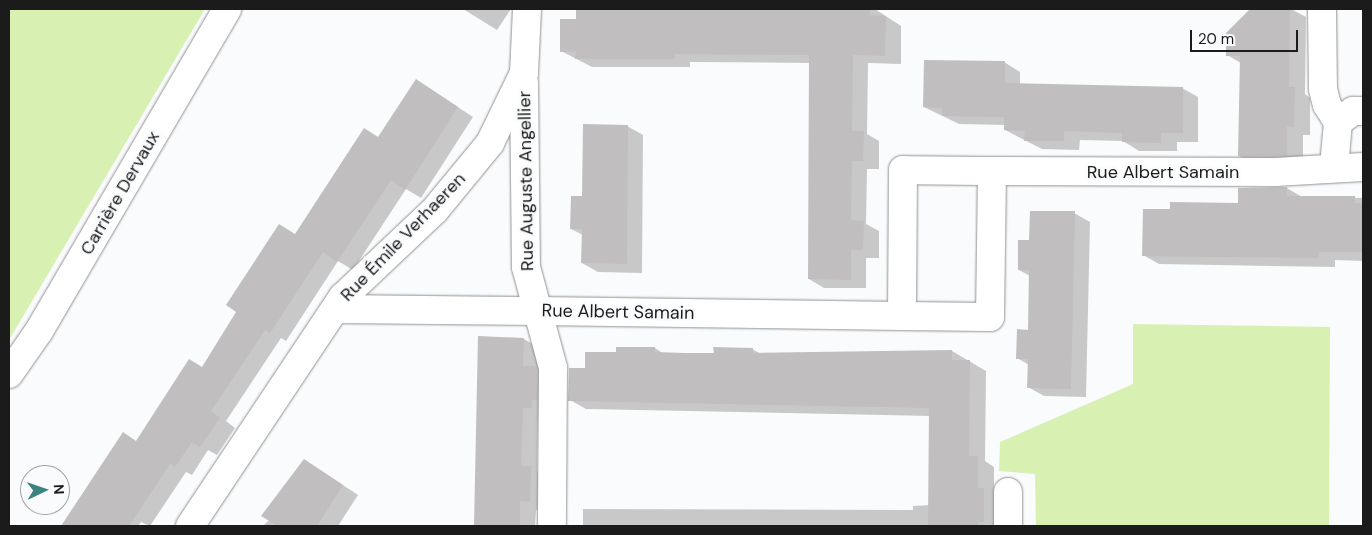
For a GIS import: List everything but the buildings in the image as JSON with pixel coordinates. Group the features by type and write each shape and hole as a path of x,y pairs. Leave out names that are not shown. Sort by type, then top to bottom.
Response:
{"street":[{"name":"Carrière Dervaux","path":"9,374 39,331 227,9"},
{"name":"Rue Émile Verhaeren","path":"190,526 334,309 364,275 456,187 499,130 524,73 527,9"},
{"path":"1322,9 1323,89 1327,106 1338,122 1334,167"},
{"name":"Rue Auguste Angellier","path":"524,73 526,266 554,368 552,526"},
{"path":"1338,122 1353,110 1363,111"},
{"name":"Rue Albert Samain","path":"902,316 903,170 992,172 1275,172 1334,167 1363,167"},
{"name":"Rue Albert Samain","path":"334,309 990,317 992,172"},
{"path":"1008,492 1008,526"}],"green space":[{"path":"9,9 205,9 9,340"},
{"path":"1133,324 1330,327 1329,526 1036,526 1035,474 999,471 1000,442 1133,384"}]}
